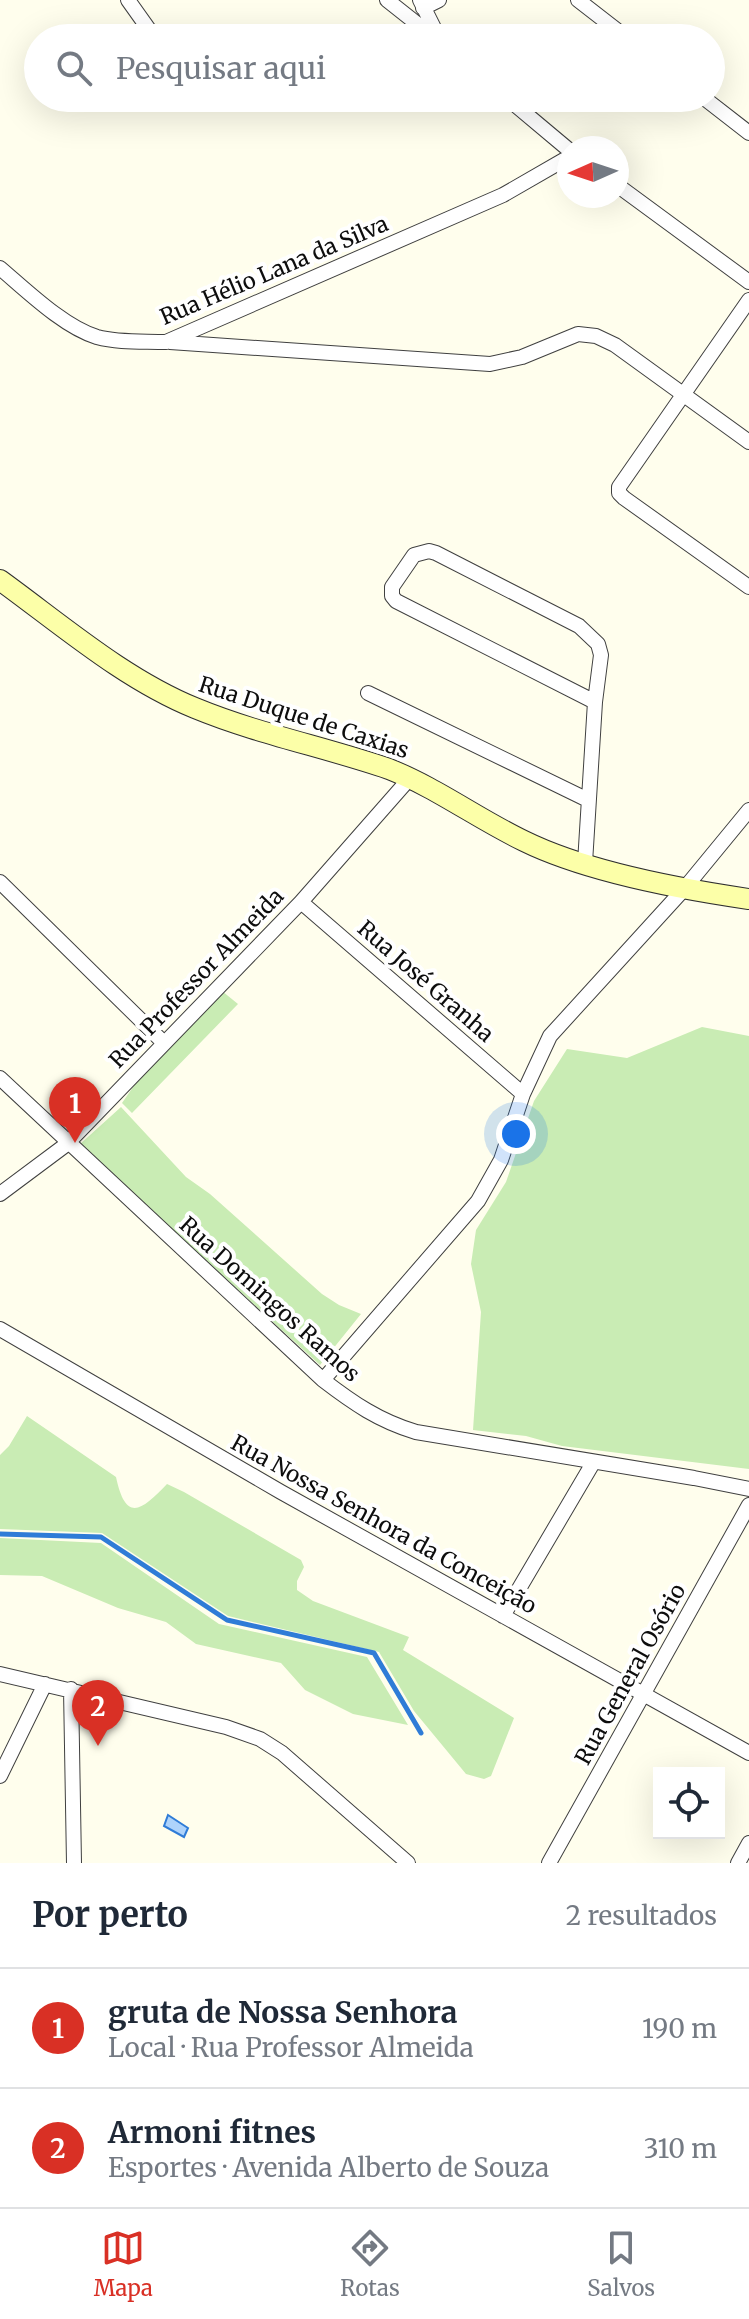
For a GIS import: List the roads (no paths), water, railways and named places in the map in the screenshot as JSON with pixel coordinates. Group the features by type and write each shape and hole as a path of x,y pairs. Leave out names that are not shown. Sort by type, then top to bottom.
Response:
{"street":[{"path":"128,0 145,24"},
{"path":"387,0 419,24"},
{"path":"430,24 421,4 439,0"},
{"path":"578,0 609,24"},
{"path":"524,112 557,140"},
{"path":"722,112 749,133"},
{"name":"Rua Hélio Lana da Silva","path":"0,268 77,328 97,337 166,342 503,195 557,164"},
{"path":"629,194 749,282"},
{"path":"749,300 622,480 619,493 749,587"},
{"path":"166,342 490,364 522,357 578,334 596,336 615,345 749,442"},
{"path":"585,863 601,655 598,644 579,626 429,551 414,555 392,587 392,596 396,601 595,702"},
{"name":"Rua Duque de Caxias","path":"0,580 112,661 163,693 229,720 362,760 410,778 524,842 585,863 684,889 749,899"},
{"path":"368,693 588,800"},
{"name":"Rua Professor Almeida","path":"0,1194 67,1144 301,902 410,778"},
{"path":"323,1380 478,1201 501,1160 523,1094 550,1036 684,889 749,810"},
{"path":"0,882 164,1043"},
{"name":"Rua José Granha","path":"301,902 523,1094"},
{"name":"Rua Domingos Ramos","path":"0,1078 67,1144 323,1380 364,1411 388,1424 416,1432 749,1489"},
{"name":"Rua Nossa Senhora da Conceição","path":"0,1329 281,1492 749,1753"},
{"path":"503,1616 593,1463"},
{"name":"Rua General Osório","path":"549,1863 749,1505"},
{"path":"0,1674 226,1727 260,1739 282,1753 408,1863"},
{"path":"0,1776 45,1684"},
{"path":"71,1689 74,1863"},
{"path":"738,1863 749,1843"}],"water":[{"path":"168,1815 188,1828 184,1837 164,1826"}],"waterway":[{"path":"0,1534 101,1537 227,1620 374,1653 421,1733"}],"place":[{"name":"gruta de Nossa Senhora","path":"75,1143"},
{"name":"Armoni fitnes","path":"98,1746"}]}
